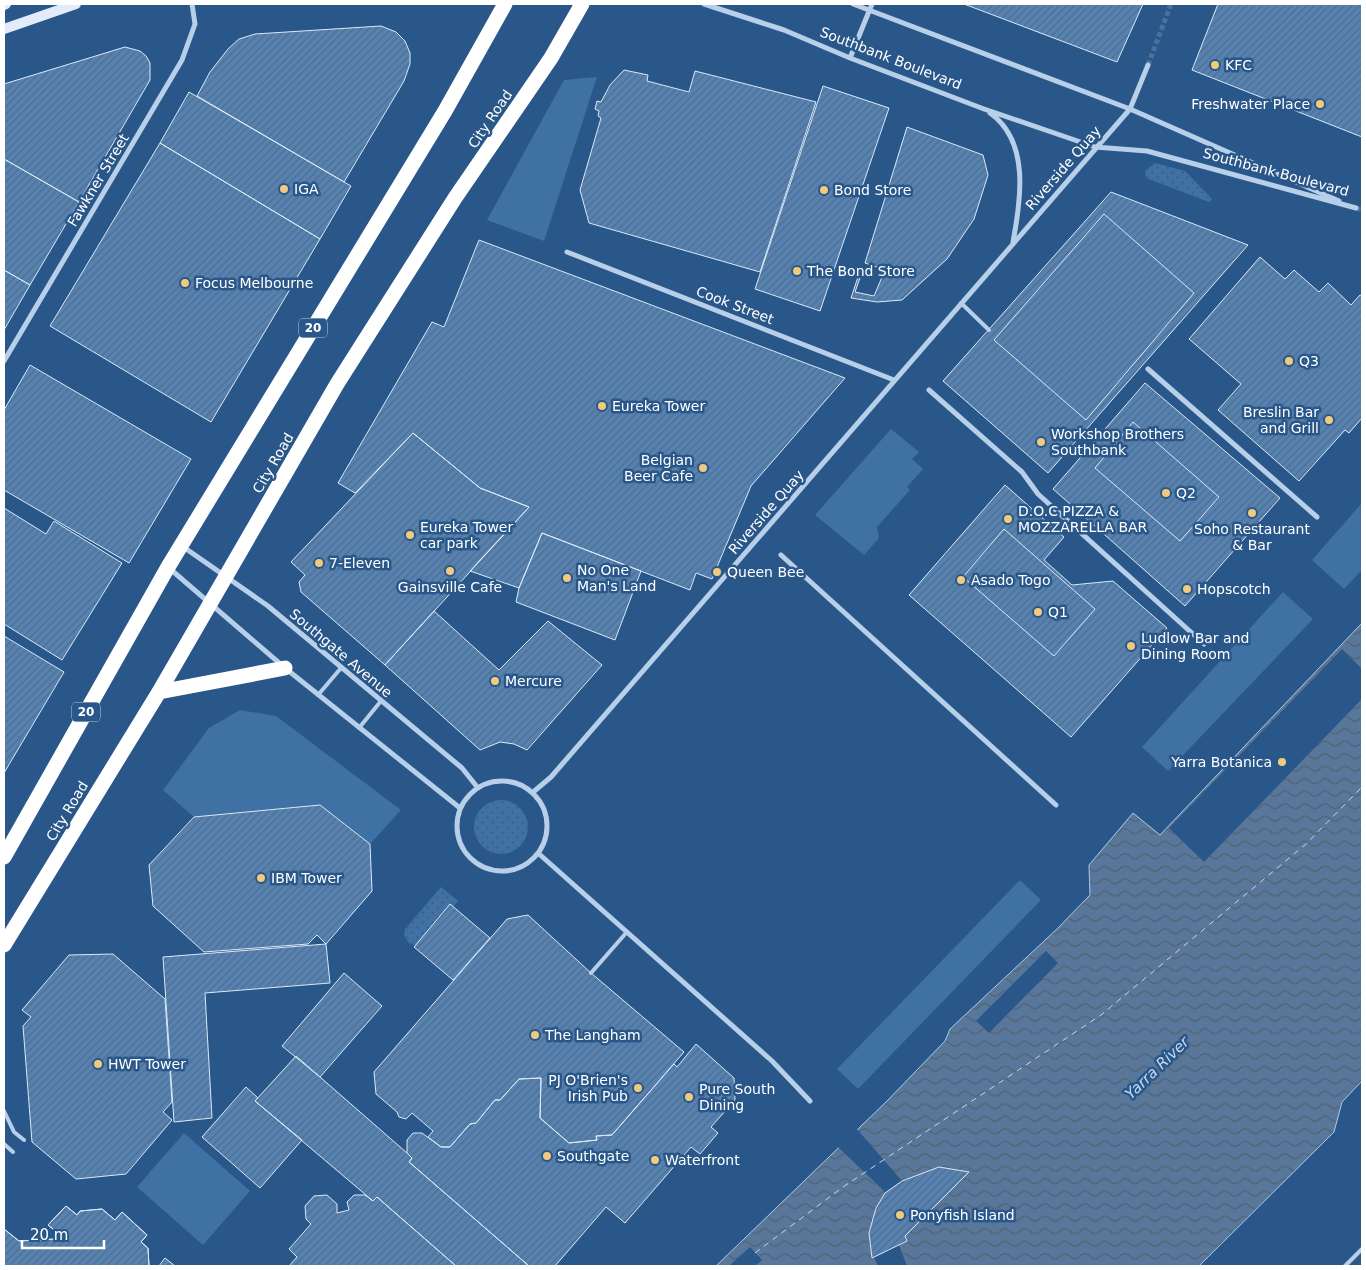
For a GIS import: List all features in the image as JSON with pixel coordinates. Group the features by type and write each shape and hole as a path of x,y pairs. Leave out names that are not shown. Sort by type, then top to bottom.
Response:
{"highway":[{"name":"20","path":"4,857 168,567 440,120 505,4"},
{"name":"City Road","path":"4,945 159,692 225,574 337,384 455,198 551,58 582,4"},
{"path":"159,692 285,668"}],"main road":[{"path":"4,29 76,4"}],"street":[{"name":"Fawkner Street","path":"4,361 182,60 195,24 192,4"},
{"name":"Southbank Boulevard","path":"704,4 784,30 850,58 984,109 1095,147 1147,151 1356,208 1130,109 871,7 852,4"},
{"path":"850,58 871,7"},
{"path":"1130,109 1148,65"},
{"name":"Riverside Quay","path":"984,109 1000,121 1006,129 1019,168 1021,195 1013,242"},
{"name":"Riverside Quay","path":"532,792 558,769 1095,147 1130,109"},
{"name":"Cook Street","path":"567,252 894,380"},
{"path":"1148,370 1317,517"},
{"path":"929,390 1022,472 1038,494 1204,644"},
{"name":"Southgate Avenue","path":"182,546 225,574 268,606 462,768 478,788"},
{"path":"781,555 1056,805"},
{"path":"168,567 285,668 460,808"},
{"path":"506,781 520,785 532,792 541,803 546,822 544,841 538,853 524,865 508,871 496,871 482,867 470,859 462,848 457,834 456,821 460,808 467,796 478,788 491,782 506,781"},
{"path":"538,853 772,1061 810,1102"}],"lane":[{"path":"961,303 989,330"},
{"path":"318,695 341,668"},
{"path":"359,728 381,701"},
{"path":"590,973 626,933"},
{"path":"4,1111 14,1132 24,1140"},
{"path":"4,1144 12,1152"},
{"path":"1345,1266 1362,1249"}],"shaded area":[{"path":"597,77 544,241 487,220 564,80"},
{"path":"1155,163 1185,171 1212,199 1209,202 1146,178 1145,171"},
{"path":"891,429 919,452 912,459 923,469 907,487 910,490 877,527 879,538 864,555 815,515"},
{"path":"1362,503 1362,570 1344,589 1312,560"},
{"path":"1283,592 1313,619 1168,771 1142,747"},
{"path":"240,710 276,716 401,810 370,844 320,805 194,817 163,790 209,728"},
{"path":"501,800 511,802 520,808 526,817 528,827 526,837 520,846 511,852 501,854 491,852 482,846 476,837 474,827 476,817 482,808 491,802"},
{"path":"1020,880 1041,900 858,1089 837,1069"},
{"path":"441,887 458,901 422,943 415,945 409,943 404,935 405,929"},
{"path":"184,1133 250,1191 203,1245 137,1187"}],"water":[{"name":"Yarra River","path":"1362,623 1362,1081 1342,1102 1334,1132 1199,1266 716,1266 886,1102 945,1041 950,1029 1058,928 1090,895 1089,865 1133,813 1160,835"}],"pier":[{"path":"1342,649 1362,669 1362,699 1204,862 1169,828"},
{"path":"1046,951 1058,963 989,1033 976,1021"},
{"path":"856,1128 902,1181 904,1223 911,1230 905,1236 907,1241 899,1245 907,1266 878,1266 874,1257 872,1258 869,1233 876,1208 885,1192 837,1146"},
{"path":"750,1247 762,1260 755,1266 729,1266"}],"building":[{"path":"964,4 1143,4 1117,62"},
{"name":"Freshwater Place","path":"1218,4 1362,4 1362,137 1192,70"},
{"path":"381,26 396,32 405,41 410,53 410,64 404,81 344,182 197,96 210,72 228,49 239,39 255,34"},
{"path":"125,47 140,51 146,56 150,63 150,80 79,202 4,159 4,84"},
{"path":"624,70 648,75 647,81 689,92 695,71 816,102 760,272 589,223 580,190 601,118 598,116 599,111 595,109 597,101 601,102 610,85"},
{"name":"Bond Store","path":"823,86 889,108 820,311 755,289"},
{"path":"189,92 351,186 320,239 160,143"},
{"path":"907,127 983,155 988,175 974,219 947,259 902,300 877,302 851,298 858,277 860,278 855,292 874,296 885,270 865,263"},
{"name":"Focus Melbourne","path":"160,143 320,239 211,422 50,326"},
{"path":"4,159 79,202 30,285 4,270"},
{"path":"1111,192 1248,245 1048,473 943,381"},
{"path":"1104,214 1194,293 1086,420 994,340"},
{"name":"Eureka Tower","path":"479,240 845,378 751,486 712,579 696,573 690,590 542,533 519,588 470,571 529,507 480,488 413,433 355,493 338,483 432,322 444,327"},
{"name":"Q3","path":"1260,257 1285,279 1294,270 1319,292 1328,283 1351,305 1360,295 1362,296 1362,418 1349,433 1345,430 1299,481 1218,410 1241,384 1189,339"},
{"path":"4,270 30,285 4,330"},
{"path":"30,365 191,459 129,563 4,490 4,410"},
{"name":"Q2","path":"1145,383 1280,498 1185,606 1053,489"},
{"path":"1133,422 1219,497 1180,541 1095,468"},
{"name":"Eureka Tower car park","path":"413,433 480,488 529,507 385,665 301,592 299,582 305,575 291,562"},
{"name":"Q1","path":"1005,485 1064,537 1044,560 1072,585 1113,581 1167,628 1071,737 909,595"},
{"path":"4,508 46,534 54,521 122,563 62,660 4,624"},
{"path":"1004,529 1095,609 1054,656 963,577"},
{"path":"542,533 641,571 615,640 516,602 519,588"},
{"name":"Mercure","path":"434,611 499,670 548,621 602,665 527,750 514,744 500,742 480,750 385,665"},
{"path":"4,636 64,672 4,773"},
{"name":"IBM Tower","path":"320,805 370,844 372,891 326,944 317,935 308,944 204,952 153,906 149,865 194,817"},
{"path":"450,904 490,938 453,980 414,947"},
{"name":"The Langham","path":"528,915 591,973 684,1052 612,1135 596,1136 597,1140 569,1143 540,1118 541,1078 519,1079 500,1100 495,1100 476,1123 470,1124 450,1147 441,1147 428,1137 433,1131 412,1113 406,1119 399,1117 397,1112 376,1094 374,1072 507,919"},
{"path":"326,944 330,983 205,993 212,1118 174,1122 163,957"},
{"name":"HWT Tower","path":"113,954 165,999 172,1102 163,1112 172,1120 126,1174 76,1179 32,1142 23,1026 31,1017 22,1010 69,955"},
{"path":"344,973 382,1006 320,1077 282,1046"},
{"name":"Southgate","path":"696,1044 734,1078 735,1100 711,1127 718,1133 700,1154 691,1147 625,1223 606,1207 555,1266 529,1266 409,1162 412,1158 407,1153 407,1140 413,1133 422,1133 441,1147 450,1147 470,1124 476,1123 495,1100 500,1100 519,1079 541,1078 540,1118 569,1143 597,1140 596,1136 612,1135 674,1064 677,1067"},
{"path":"296,1056 407,1153 412,1158 409,1162 529,1266 456,1266 377,1197 373,1201 255,1101"},
{"path":"246,1087 258,1098 255,1101 302,1140 260,1188 202,1137"},
{"name":"Ponyfish Island","path":"939,1167 969,1172 905,1236 907,1241 872,1258 869,1233 876,1208 885,1193 902,1181"},
{"path":"327,1195 337,1204 337,1213 349,1210 347,1202 354,1195 365,1195 373,1201 377,1197 456,1266 289,1266 297,1257 289,1249 311,1224 306,1219 305,1206 314,1196"},
{"path":"66,1206 77,1215 80,1211 102,1209 115,1220 122,1212 147,1235 141,1242 148,1248 149,1266 4,1266 4,1229 19,1241 56,1239 59,1234 48,1225"},
{"path":"66,1206 77,1215 80,1211 102,1209 115,1220 122,1212 147,1235 141,1242 148,1248 149,1266 4,1266 4,1229 19,1241 56,1239 59,1234 48,1225"},
{"path":"165,1258 175,1266 159,1266"}],"ferry route":[{"path":"755,1253 843,1187 1101,1015 1306,844 1362,787"}],"tunnel":[{"path":"1148,65 1171,4"},
{"path":"1356,208 1362,210"}],"place":[{"name":"KFC","path":"1215,65"},
{"name":"Freshwater Place","path":"1320,104"},
{"name":"IGA","path":"284,189"},
{"name":"Bond Store","path":"824,190"},
{"name":"The Bond Store","path":"797,271"},
{"name":"Focus Melbourne","path":"185,283"},
{"name":"Q3","path":"1289,361"},
{"name":"Eureka Tower","path":"602,406"},
{"name":"Breslin Bar and Grill","path":"1329,420"},
{"name":"Workshop Brothers Southbank","path":"1041,442"},
{"name":"Belgian Beer Cafe","path":"703,468"},
{"name":"Q2","path":"1166,493"},
{"name":"Soho Restaurant & Bar","path":"1252,513"},
{"name":"D.O.C PIZZA & MOZZARELLA BAR","path":"1008,519"},
{"name":"Eureka Tower car park","path":"410,535"},
{"name":"7-Eleven","path":"319,563"},
{"name":"Gainsville Cafe","path":"450,571"},
{"name":"Queen Bee","path":"717,572"},
{"name":"No One Man's Land","path":"567,578"},
{"name":"Asado Togo","path":"961,580"},
{"name":"Hopscotch","path":"1187,589"},
{"name":"Q1","path":"1038,612"},
{"name":"Ludlow Bar and Dining Room","path":"1131,646"},
{"name":"Mercure","path":"495,681"},
{"name":"Yarra Botanica","path":"1282,762"},
{"name":"IBM Tower","path":"261,878"},
{"name":"The Langham","path":"535,1035"},
{"name":"HWT Tower","path":"98,1064"},
{"name":"PJ O'Brien's Irish Pub","path":"638,1088"},
{"name":"Pure South Dining","path":"689,1097"},
{"name":"Southgate","path":"547,1156"},
{"name":"Waterfront","path":"655,1160"},
{"name":"Ponyfish Island","path":"900,1215"}]}
